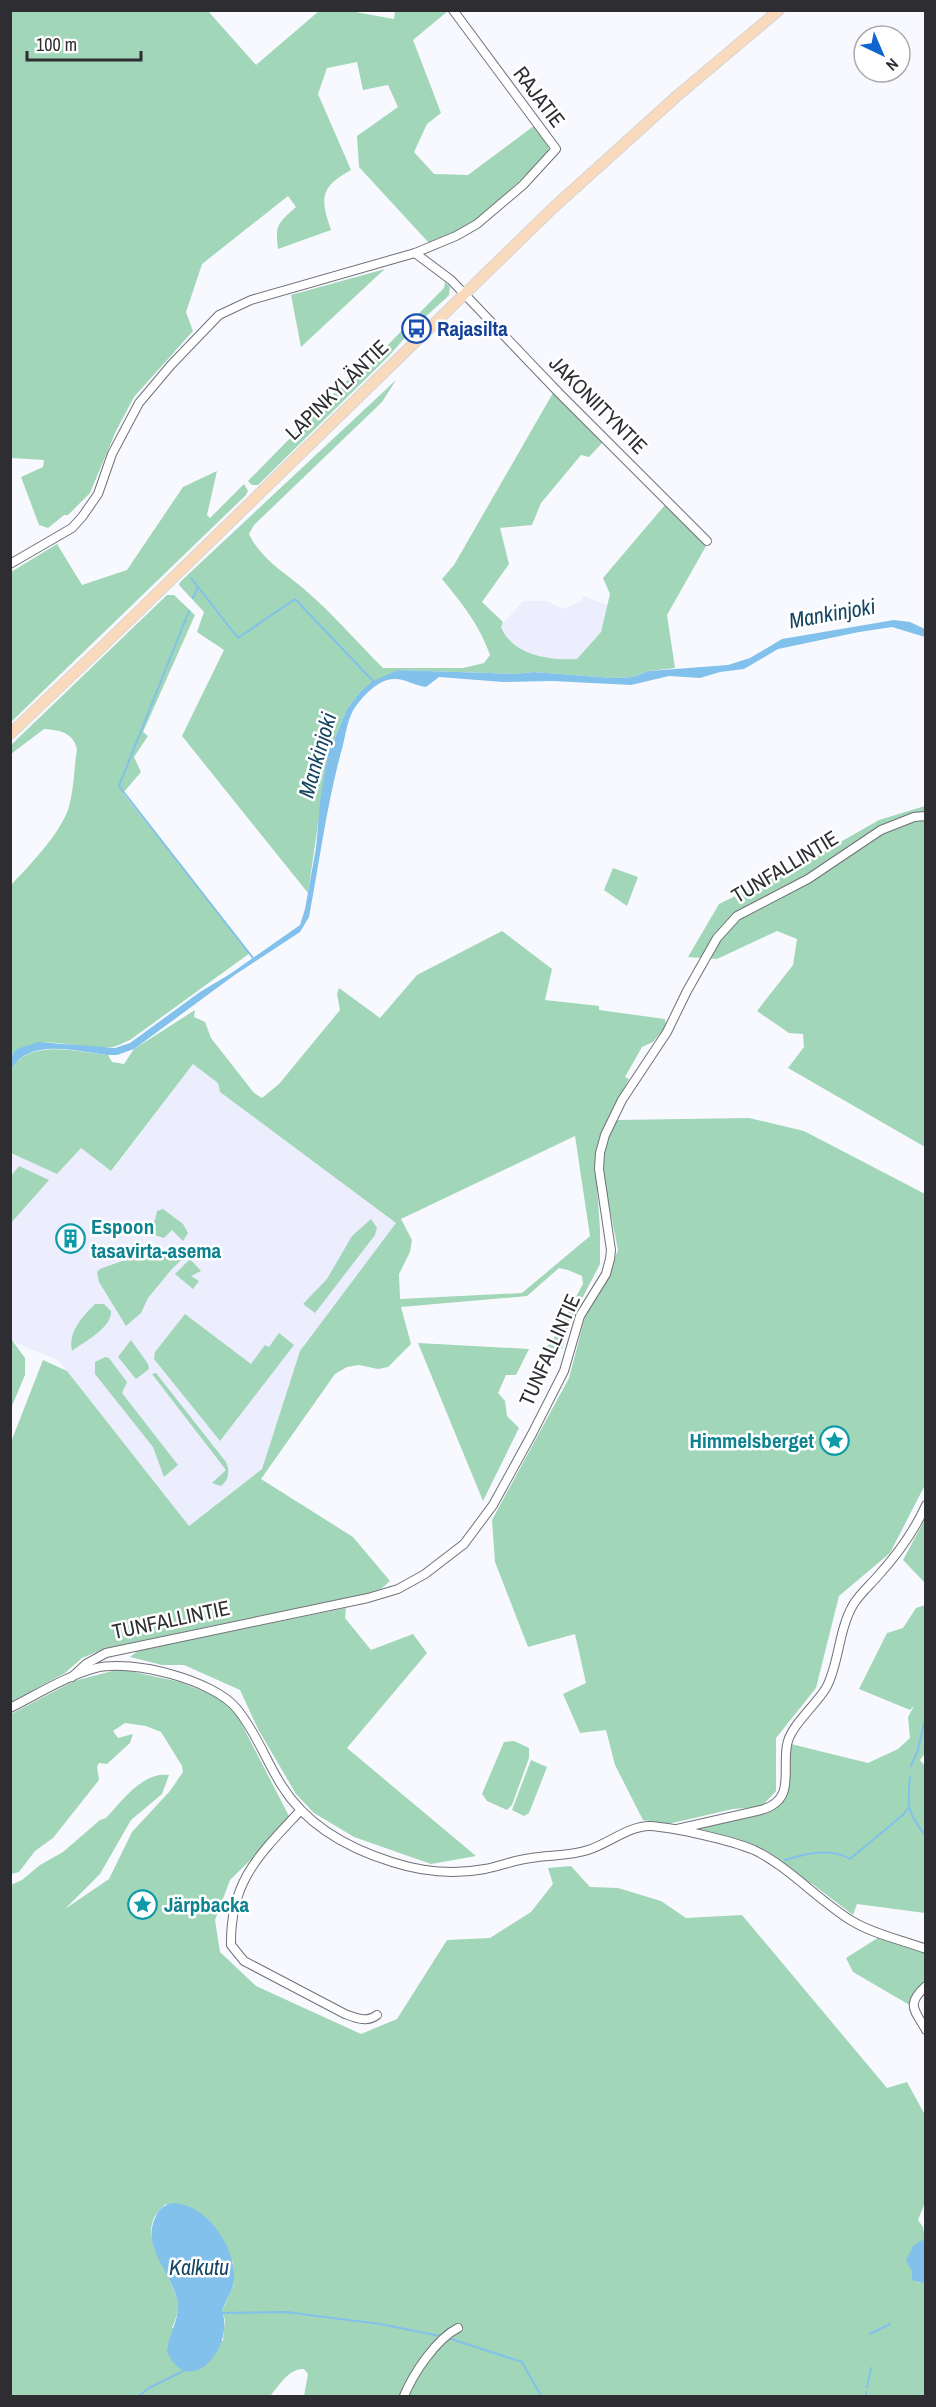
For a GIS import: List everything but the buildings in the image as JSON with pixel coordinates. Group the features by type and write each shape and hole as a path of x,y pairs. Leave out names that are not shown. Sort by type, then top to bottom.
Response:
{"main road":[{"name":"LAPINKYLÄNTIE","path":"10,734 553,207 731,49 779,10"}],"street":[{"name":"RAJATIE","path":"415,253 456,236 477,224 523,184 556,150 453,10"},
{"name":"JAKONIITYNTIE","path":"415,253 451,280 707,541"},
{"path":"10,564 72,528 82,517 98,494 112,454 135,408 154,383 219,315 251,300 415,253"},
{"name":"TUNFALLINTIE","path":"72,1677 87,1664 106,1653 154,1641 368,1598 398,1588 425,1574 464,1544 493,1505 537,1424 564,1371 580,1316 606,1274 611,1250 599,1169 605,1135 622,1100 667,1032 717,938 737,916 801,884 881,830 905,820 926,816"},
{"path":"673,1830 771,1808 780,1800 784,1792 787,1743 828,1685 846,1617 854,1602 904,1544 926,1505"},
{"path":"10,1708 72,1677 96,1668 113,1665 140,1668 188,1679 212,1688 236,1707 249,1725 282,1786 300,1812 329,1835 357,1849 414,1869 461,1872 522,1859 579,1853 641,1827 650,1826 673,1830 724,1841 754,1851 853,1922 926,1949"},
{"path":"300,1812 251,1866 241,1885 232,1913 231,1945 244,1961 345,2014 358,2019 372,2019 376,2015"},
{"path":"926,1986 913,2001 913,2007 926,2030"},
{"path":"404,2397 408,2385 426,2359 451,2331 458,2328"}],"shaded area":[{"path":"583,596 608,605 601,632 577,659 555,661 526,652 504,637 500,627 523,601 548,601 562,609 580,602"},
{"path":"193,1064 218,1083 220,1092 396,1223 300,1351 262,1469 189,1526 58,1360 11,1341 10,1139 37,1116 112,1171"}],"green space":[{"path":"11,11 208,11 256,65 319,11 350,11 394,19 395,11 448,11 413,40 441,113 427,124 414,152 434,174 468,175 535,125 549,143 548,154 475,223 429,243 359,167 357,136 398,107 388,85 363,90 357,62 327,68 318,94 351,170 333,182 325,194 325,210 331,230 278,249 279,225 296,207 288,196 202,264 186,312 193,331 134,397 116,431 90,493 68,515 64,515 48,528 39,525 21,477 43,467 44,460 11,458"},
{"path":"385,269 376,277 301,347 291,295"},
{"path":"445,282 450,287 449,295 414,327 389,356 258,485 252,485 248,481 345,382 362,371 444,288"},
{"path":"396,380 382,402 254,525 249,534 266,558 314,598 383,668 463,668 484,663 490,655 470,615 442,579 454,565 553,393 603,442 589,457 581,455 541,503 532,525 500,528 509,564 482,602 503,622 501,627 514,644 523,650 544,657 577,659 601,632 610,594 603,578 670,499 710,539 667,615 675,668 649,671 633,677 612,678 533,672 515,674 398,670 361,691 347,709 328,754 308,893 182,736 224,650 197,632 204,612 179,585"},
{"path":"217,471 207,515 210,518 244,484 248,491 246,495 11,722 11,572 57,544 82,585 127,570 183,487"},
{"path":"167,595 174,595 195,615 143,732 148,736 134,757 141,772 123,793 250,953 130,1040 121,1044 99,1048 46,1042 21,1048 11,1057 11,885 43,850 58,830 68,810 77,749 69,735 44,729 11,754 11,745"},
{"path":"925,806 925,1147 788,1068 804,1047 803,1034 789,1033 757,1011 793,965 797,939 777,931 717,959 688,957 719,904 816,856 879,820"},
{"path":"613,868 638,877 627,906 604,890"},
{"path":"502,931 552,969 545,1000 599,1006 599,1010 665,1019 666,1026 653,1042 642,1047 625,1077 629,1079 607,1121 595,1158 600,1264 570,1322 562,1349 544,1348 551,1343 583,1284 582,1276 568,1270 559,1268 527,1296 401,1307 411,1344 388,1367 378,1369 359,1365 347,1367 335,1374 261,1479 353,1537 390,1581 381,1589 369,1593 107,1648 82,1658 65,1673 11,1702 11,1442 43,1360 67,1371 189,1526 262,1469 300,1351 396,1223 220,1092 218,1083 193,1064 111,1171 81,1148 57,1174 11,1153 10,1069 19,1059 30,1053 55,1049 108,1055 112,1062 124,1064 134,1049 195,1010 194,1017 205,1022 211,1038 254,1093 262,1098 279,1084 340,1010 337,994 339,988 380,1018 417,975","holes":["575,1136 590,1236 522,1293 400,1299 399,1274 410,1252 412,1240 401,1219"]},
{"path":"749,1118 804,1131 925,1194 925,1485 890,1553 839,1596 816,1688 776,1738 776,1791 761,1807 733,1809 668,1824 643,1820 615,1765 606,1730 580,1733 563,1694 586,1683 575,1634 528,1647 495,1562 492,1520 569,1378 585,1317 618,1250 601,1165 609,1136 617,1120"},
{"path":"19,1166 49,1180 11,1223 11,1176"},
{"path":"163,1209 183,1224 188,1233 183,1241 172,1230 164,1238 148,1233 157,1211"},
{"path":"371,1219 377,1228 375,1235 315,1313 303,1304 327,1279 352,1236"},
{"path":"154,1256 185,1256 148,1298 141,1313 126,1326 99,1282 97,1272 122,1261"},
{"path":"190,1259 201,1271 191,1276 199,1281 193,1289 175,1274"},
{"path":"95,1304 104,1304 111,1311 110,1317 97,1334 72,1351 74,1331"},
{"path":"185,1314 251,1364 265,1345 269,1347 279,1333 294,1345 220,1441 154,1359 155,1352"},
{"path":"11,1339 25,1358 25,1375 11,1408"},
{"path":"131,1340 149,1369 136,1379 118,1357"},
{"path":"418,1343 529,1349 516,1375 506,1375 498,1393 505,1401 507,1416 519,1428 483,1501"},
{"path":"105,1357 109,1358 127,1382 122,1393 178,1465 164,1477 153,1447 95,1374 95,1362"},
{"path":"156,1373 226,1462 228,1475 221,1486 212,1483 226,1470 152,1374"},
{"path":"925,1519 926,1583 903,1560"},
{"path":"925,1605 926,1752 920,1760 926,1767 925,1913 857,1904 853,1915 811,1883 806,1887 754,1851 673,1830 735,1815 780,1800 787,1743 868,1763 898,1749 910,1738 908,1717 914,1706 910,1710 859,1689 887,1633 903,1628 916,1608"},
{"path":"346,1608 345,1618 371,1650 413,1634 427,1653 347,1748 476,1856 431,1864 354,1837 314,1813 296,1794 258,1729 240,1690 184,1665 162,1665 130,1657 139,1650"},
{"path":"120,1669 180,1682 218,1697 238,1717 291,1820 230,1880 215,1920 220,1952 256,1986 361,2034 397,2019 447,1940 490,1938 531,1912 553,1884 548,1868 571,1866 590,1887 618,1888 661,1901 686,1918 742,1915 887,2088 907,2082 925,2115 924,2205 918,2220 923,2227 925,2238 914,2247 910,2257 917,2282 925,2284 925,2396 304,2396 308,2374 304,2369 299,2369 289,2374 270,2396 11,2396 11,1885 63,1852 100,1820 106,1818 142,1782 160,1775 169,1775 162,1794 131,1820 100,1874 65,1909 109,1879 132,1832 170,1791 183,1772 182,1766 161,1732 146,1726 125,1723 113,1731 118,1738 133,1734 130,1743 107,1764 99,1763 97,1767 99,1780 53,1838 35,1851 19,1872 11,1874 11,1714 74,1681","holes":["166,2204 233,2262 234,2284 222,2311 225,2320 223,2341 172,2328 178,2306 170,2280 152,2240 151,2228 155,2215"]},
{"path":"514,1741 529,1748 529,1758 512,1805 507,1810 487,1801 482,1794 504,1742"},
{"path":"531,1760 547,1767 529,1813 524,1816 512,1810"},
{"path":"884,1934 925,1949 925,1986 913,2007 853,1972 846,1958"}],"water":[{"path":"894,620 910,622 925,629 925,637 892,627 859,632 778,649 744,669 720,672 700,678 669,676 631,685 552,681 503,682 439,677 426,687 398,679 383,682 362,698 349,720 328,809 309,917 300,932 236,974 134,1049 117,1055 55,1049 42,1050 20,1059 11,1069 11,1057 17,1049 38,1042 115,1048 130,1043 200,992 300,925 316,848 320,802 328,754 347,709 361,691 373,681 398,670 515,674 533,672 613,678 633,677 649,671 728,665 750,658 782,639"},
{"name":"Kalkutu","path":"173,2203 186,2205 208,2219 225,2242 234,2268 233,2285 222,2311 224,2325 222,2339 217,2352 198,2370 188,2371 177,2366 167,2352 178,2307 176,2295 155,2251 152,2228 157,2213 163,2207"},
{"path":"925,2238 925,2284 912,2280 912,2271 906,2261 913,2246"}],"waterway":[{"path":"191,578 238,638 295,599 373,681"},
{"path":"193,598 198,587"},
{"path":"189,611 119,786 253,958"},
{"path":"911,1766 918,1750 926,1715"},
{"path":"910,1777 910,1809 915,1821 926,1836"},
{"path":"785,1860 826,1852 843,1855 850,1859 904,1814 908,1808"},
{"path":"221,2313 286,2312 380,2324 440,2336"},
{"path":"870,2334 890,2324"},
{"path":"448,2338 522,2362 541,2396"},
{"path":"867,2387 871,2368"},
{"path":"139,2396 149,2388 187,2369"}],"place":[{"name":"Rajasilta","path":"416,329"},
{"name":"Espoon tasavirta-asema","path":"70,1239"},
{"name":"Himmelsberget","path":"835,1441"},
{"name":"Järpbacka","path":"143,1905"}],"water label":[{"name":"Mankinjoki","path":"832,613"},
{"name":"Mankinjoki","path":"317,755"}]}
